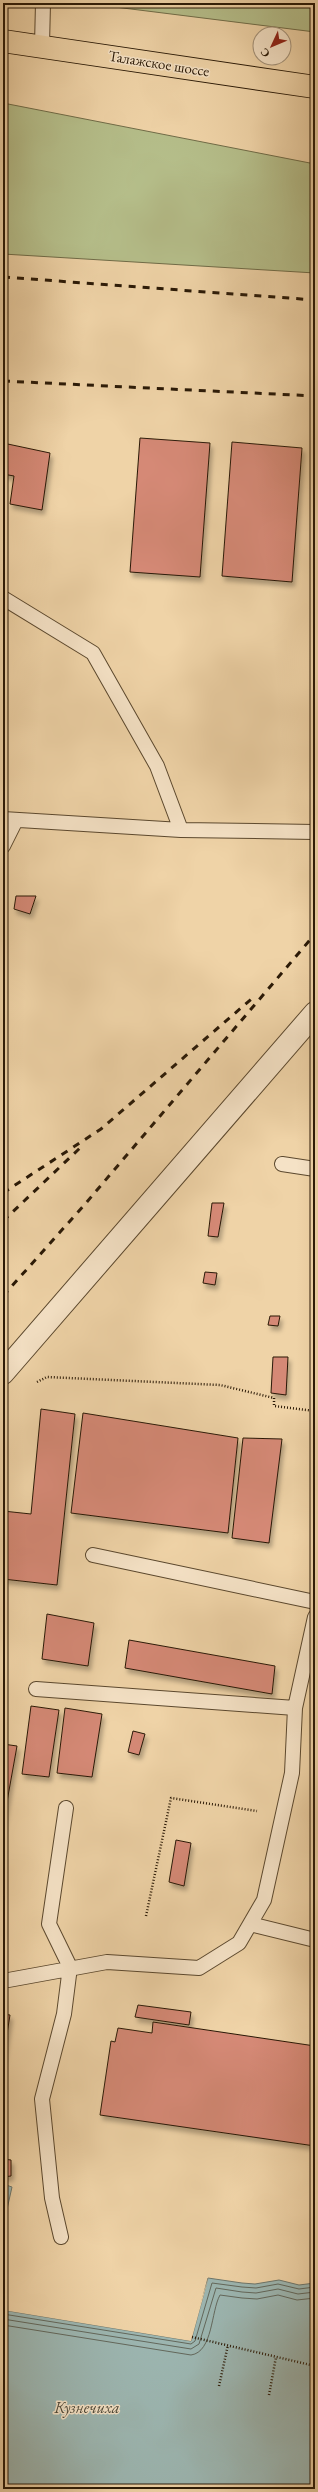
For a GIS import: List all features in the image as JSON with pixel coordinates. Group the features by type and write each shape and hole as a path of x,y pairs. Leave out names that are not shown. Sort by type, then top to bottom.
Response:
{"main road":[{"name":"Талажское шоссе","path":"3,41 42,45 315,87"}],"street":[{"path":"3,1373 315,1014"}],"lane":[{"path":"42,45 43,3"},
{"path":"3,598 93,653 157,766 181,830"},
{"path":"3,846 10,820 181,830 315,832"},
{"path":"282,1164 315,1169"},
{"path":"93,1556 315,1602"},
{"path":"3,1981 70,1967 107,1962 199,1968 239,1943 264,1900 292,1773 295,1708 315,1617"},
{"path":"36,1689 295,1708"},
{"path":"61,2237 52,2198 42,2099 64,2014 70,1967 49,1924 66,1808"},
{"path":"250,1924 315,1940"}],"path":[{"path":"34,1384 47,1377 220,1385 274,1398 274,1406 315,1411"},
{"path":"146,1916 171,1798 262,1812"},
{"path":"192,2337 315,2366"},
{"path":"219,2386 228,2345"},
{"path":"269,2395 276,2357"},
{"path":"314,2406 315,2400"}],"green space":[{"path":"100,3 315,3 315,32 292,29 292,26 267,26 115,7"},
{"path":"3,103 315,164 315,273 3,254"}],"water":[{"path":"3,2184 12,2187 3,2227"},
{"name":"Кузнечиха","path":"208,2278 255,2284 279,2280 299,2285 315,2283 315,2489 3,2489 3,2310 191,2341"}],"pier":[{"path":"209,2276 191,2341 3,2310 3,2308 189,2338"}],"building":[{"path":"140,438 210,443 200,577 130,572"},
{"path":"232,442 302,448 292,582 222,576"},
{"path":"3,443 50,453 42,510 10,504 14,476 3,474"},
{"path":"16,896 36,896 30,914 14,909"},
{"path":"212,1203 224,1203 218,1237 208,1236"},
{"path":"205,1272 217,1273 215,1285 203,1283"},
{"path":"270,1316 280,1316 278,1326 268,1325"},
{"path":"273,1357 288,1357 286,1395 271,1393"},
{"path":"41,1409 75,1414 57,1585 3,1579 3,1511 31,1514"},
{"path":"83,1413 238,1438 228,1533 71,1513"},
{"path":"243,1438 282,1439 269,1543 232,1538"},
{"path":"47,1614 94,1623 88,1666 42,1659"},
{"path":"129,1640 275,1666 272,1694 125,1668"},
{"path":"31,1706 59,1710 49,1777 22,1774"},
{"path":"65,1708 102,1714 92,1777 57,1773"},
{"path":"133,1731 145,1734 139,1755 128,1752"},
{"path":"3,1744 17,1746 3,1824"},
{"path":"176,1840 191,1843 184,1886 169,1882"},
{"path":"138,2005 191,2012 189,2025 135,2017"},
{"path":"3,2014 10,2015 3,2059"},
{"path":"153,2022 315,2046 315,2146 100,2115 111,2041 115,2042 118,2028 152,2033"},
{"path":"3,2159 11,2160 11,2176 3,2177"}],"railway":[{"path":"3,277 315,300"},
{"path":"3,381 315,396"},
{"path":"3,1296 86,1203 315,934"},
{"path":"3,1193 101,1129 256,995"},
{"path":"3,1221 80,1148"}]}
